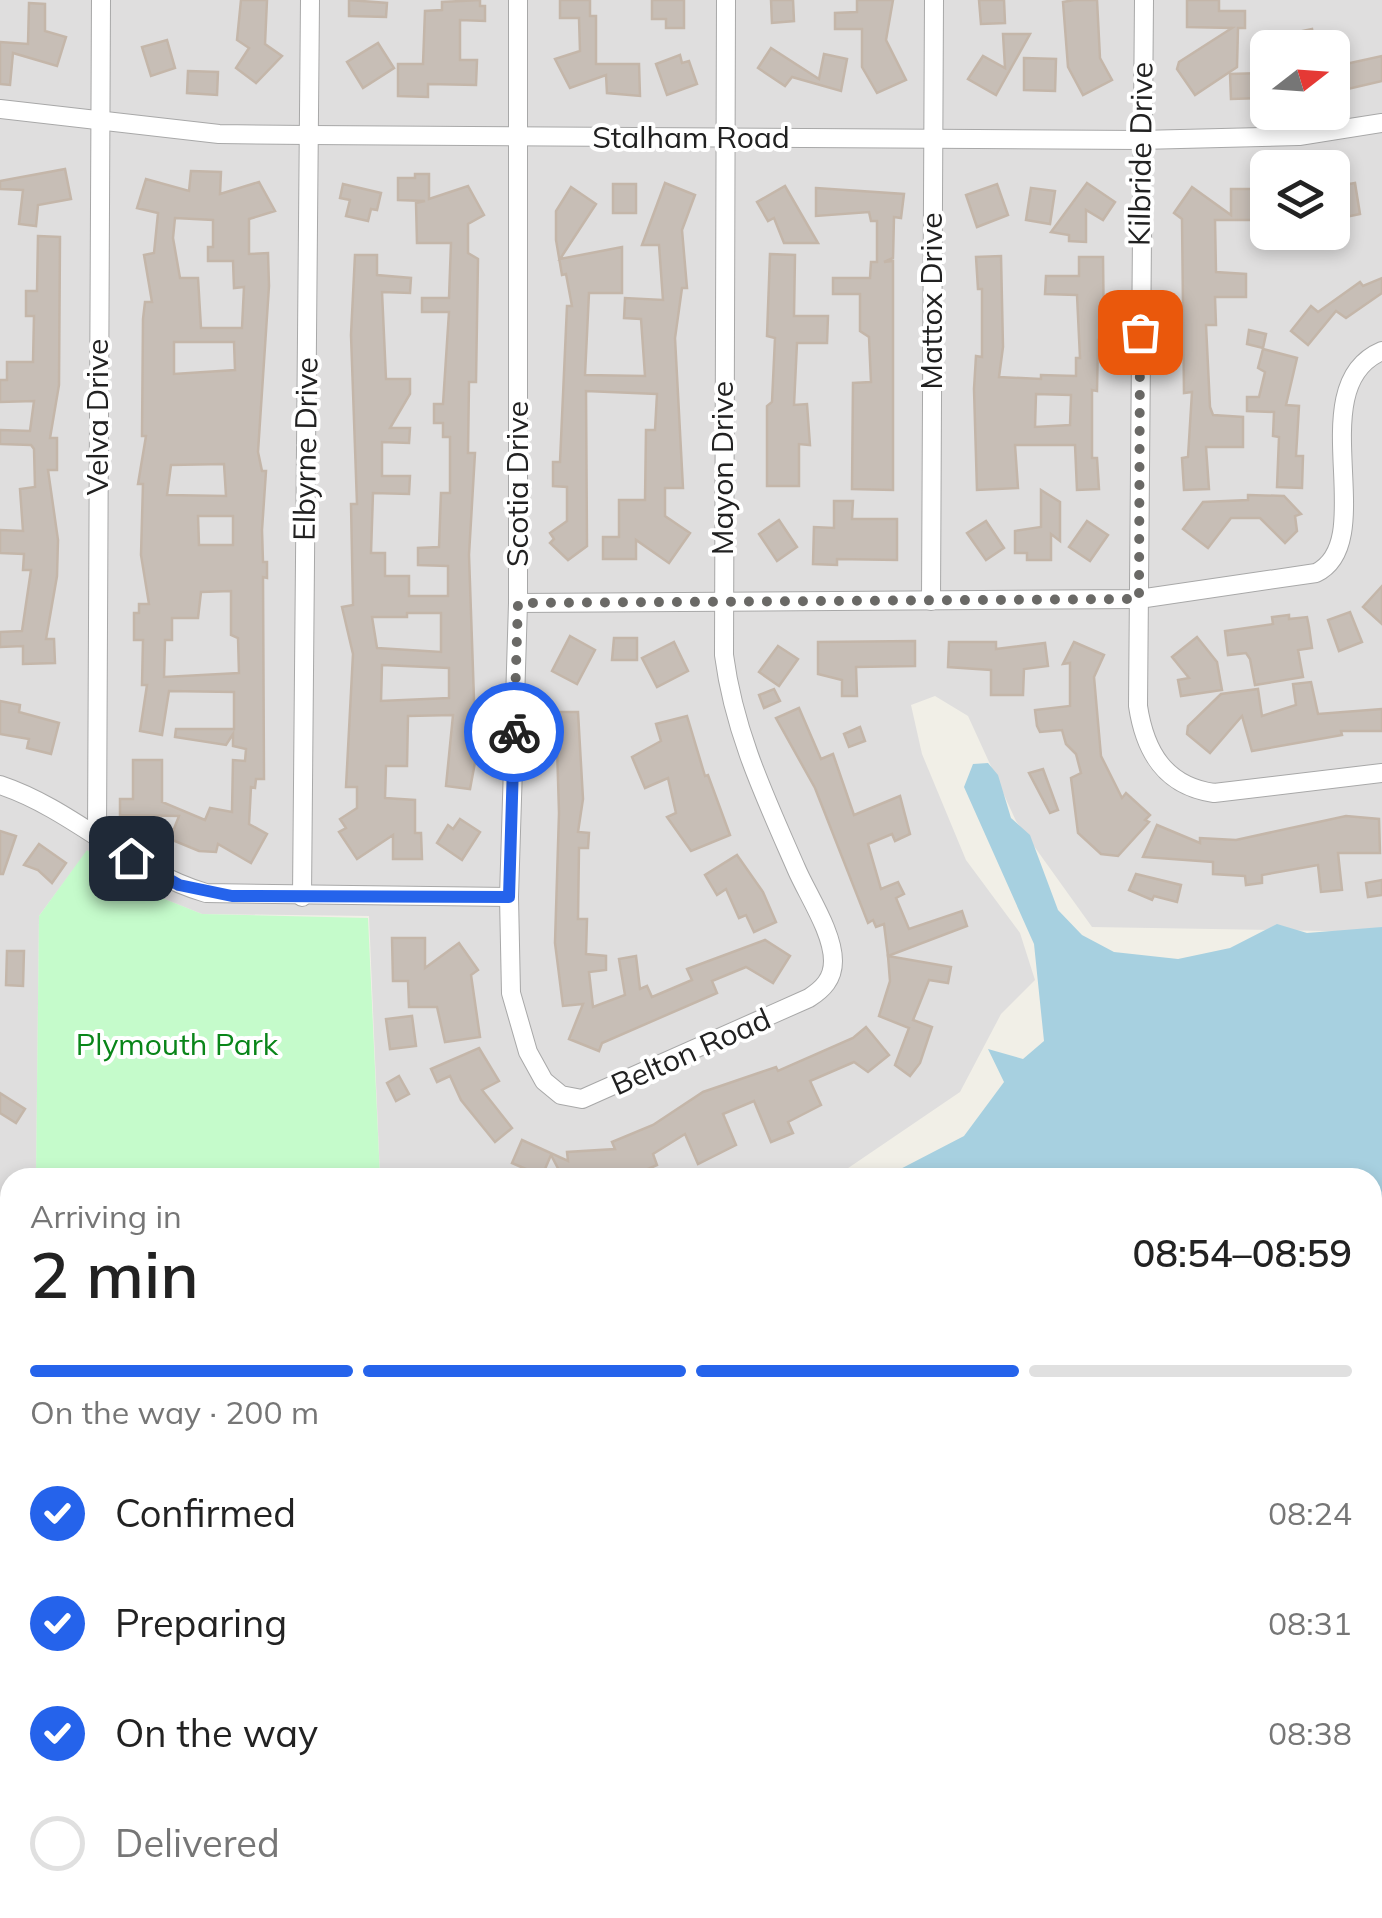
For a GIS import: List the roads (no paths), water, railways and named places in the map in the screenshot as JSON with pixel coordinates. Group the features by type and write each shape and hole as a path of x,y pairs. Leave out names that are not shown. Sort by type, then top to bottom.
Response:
{"street":[{"name":"Velva Drive","path":"97,834 100,0"},
{"name":"Elbyrne Drive","path":"302,897 310,0"},
{"name":"Scotia Drive","path":"518,0 518,603 509,897 511,993 528,1052 544,1081"},
{"name":"Mayon Drive","path":"726,0 723,600 731,707 756,777 832,953 830,975"},
{"name":"Mattox Drive","path":"930,601 934,0"},
{"name":"Kilbride Drive","path":"1144,0 1138,706 1142,739 1172,777 1192,790 1214,793 1382,773"},
{"name":"Stalham Road","path":"0,109 219,134 517,137 1140,140 1299,136 1382,122"},
{"path":"518,603 1139,599 1316,573 1332,566 1348,543 1347,453 1354,374 1366,358 1382,351"},
{"path":"0,785 53,807 179,885 232,896 509,897"},
{"name":"Belton Road","path":"544,1081 561,1096 582,1099 809,998 824,988 830,975"}],"water":[{"path":"988,763 998,775 1011,818 1030,835 1058,910 1082,935 1114,952 1178,959 1230,948 1277,924 1307,933 1382,927 1382,1168 902,1168 964,1136 1004,1082 988,1049 1023,1059 1044,1041 1034,944 964,787 973,764"}],"park label":[{"name":"Plymouth Park","path":"177,1045"}]}
